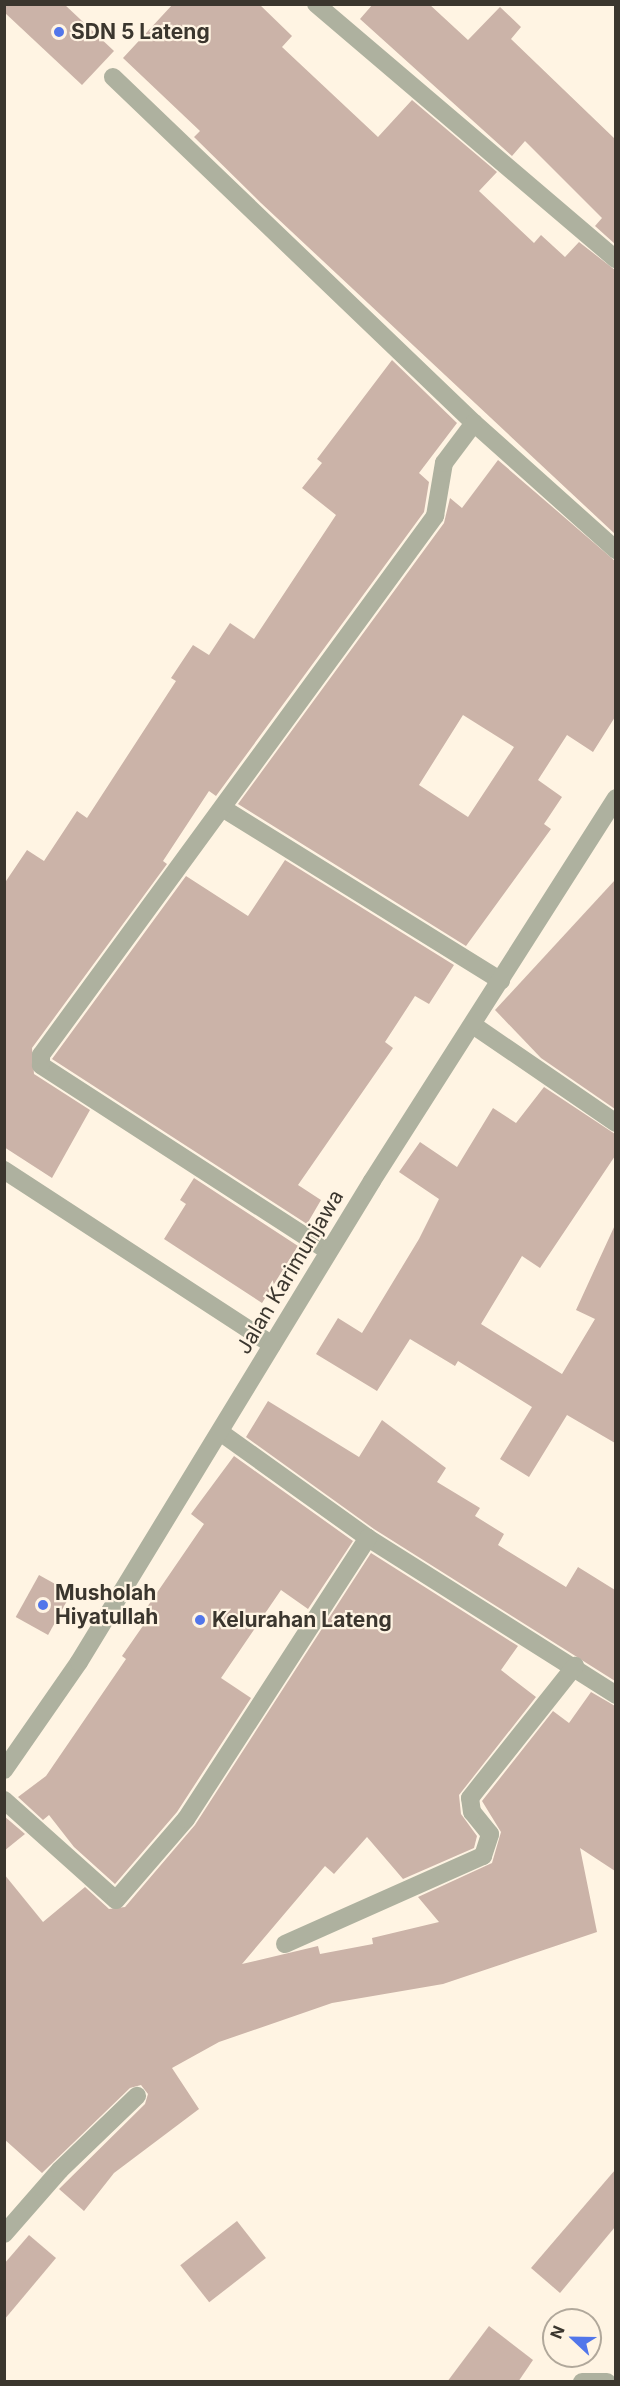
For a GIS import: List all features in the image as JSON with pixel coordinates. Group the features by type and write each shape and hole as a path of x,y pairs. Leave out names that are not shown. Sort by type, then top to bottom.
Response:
{"street":[{"path":"316,4 615,259"},
{"path":"113,77 474,423 615,550"},
{"path":"328,1251 42,1065 44,1046 224,809 435,516 444,463 474,423"},
{"name":"Jalan Karimunjawa","path":"4,1770 79,1662 328,1251 615,798"},
{"path":"224,809 501,981"},
{"path":"473,1025 615,1123"},
{"path":"4,1170 272,1345"},
{"path":"220,1432 368,1538 575,1666 615,1695"},
{"path":"4,1800 116,1900 186,1819 368,1538"},
{"path":"285,1944 483,1856 490,1834 472,1812 470,1798 575,1666"},
{"path":"4,2234 60,2170 137,2096"},
{"path":"582,2382 607,2382"}],"building":[{"name":"SDN 5 Lateng","path":"4,4 64,4 114,51 82,85 4,12"},
{"path":"173,4 259,4 292,36 282,47 378,137 412,100 497,172 479,191 534,243 541,235 565,257 579,242 615,270 615,534 261,203 194,137 200,131 123,58"},
{"path":"373,4 429,4 468,40 500,7 521,27 511,39 615,139 615,244 595,226 602,218 525,141 512,156 360,19"},
{"path":"392,360 457,423 419,473 429,482 424,512 216,796 209,791 163,861 167,864 32,1048 34,1074 90,1110 52,1178 4,1147 4,884 27,850 44,861 77,811 87,818 176,681 171,678 193,645 209,655 230,623 254,639 336,515 302,488 322,463 317,459"},
{"path":"498,460 615,561 615,717 593,752 567,735 538,780 562,797 544,824 551,829 466,946 238,804 444,523 450,498 462,508","holes":["463,715 514,747 468,817 419,785"]},
{"path":"285,860 454,965 429,1004 415,996 385,1042 393,1048 298,1185 321,1200 307,1224 52,1059 186,876 248,916"},
{"path":"615,880 615,1109 541,1058 495,1010"},
{"path":"544,1087 615,1134 615,1156 540,1268 522,1256 481,1324 562,1374 595,1319 576,1310 615,1225 615,1443 567,1415 529,1477 500,1459 532,1407 458,1361 455,1366 410,1339 377,1391 316,1354 338,1318 362,1333 419,1239 439,1199 399,1172 420,1142 457,1167 493,1108 516,1123"},
{"path":"194,1178 298,1246 262,1303 164,1239 186,1204 180,1200"},
{"path":"268,1401 359,1457 382,1420 446,1468 437,1482 480,1508 475,1516 504,1534 498,1545 566,1587 578,1567 615,1590 615,1681 374,1529 246,1437"},
{"path":"234,1456 353,1541 308,1609 281,1590 221,1678 251,1698 177,1812 115,1884 74,1847 49,1815 43,1820 18,1797 46,1776 126,1659 122,1656 147,1620 141,1616 204,1524 191,1514"},
{"path":"371,1553 518,1646 501,1670 536,1697 459,1795 461,1814 477,1836 474,1848 403,1879 367,1837 334,1874 325,1866 242,1964 318,1946 320,1954 373,1944 372,1938 439,1922 418,1897 492,1863 501,1832 482,1801 553,1711 569,1723 591,1692 615,1706 615,1871 580,1848 597,1932 443,1984 332,2003 219,2042 172,2068 199,2109 114,2173 84,2211 59,2189 145,2104 148,2094 141,2085 130,2088 42,2173 4,2139 4,1874 43,1922 85,1887 109,1909 125,1907 195,1825"},
{"name":"Musholah Hiyatullah","path":"39,1575 71,1593 48,1635 16,1617"},
{"path":"4,1816 25,1834 4,1851"},
{"path":"615,2170 615,2227 560,2293 531,2268"},
{"path":"237,2221 266,2258 209,2302 180,2265"},
{"path":"29,2235 56,2258 4,2320 4,2264"},
{"path":"489,2326 533,2360 518,2382 447,2382"}],"place":[{"name":"SDN 5 Lateng","path":"59,32"},
{"name":"Musholah Hiyatullah","path":"43,1605"},
{"name":"Kelurahan Lateng","path":"200,1620"}]}
